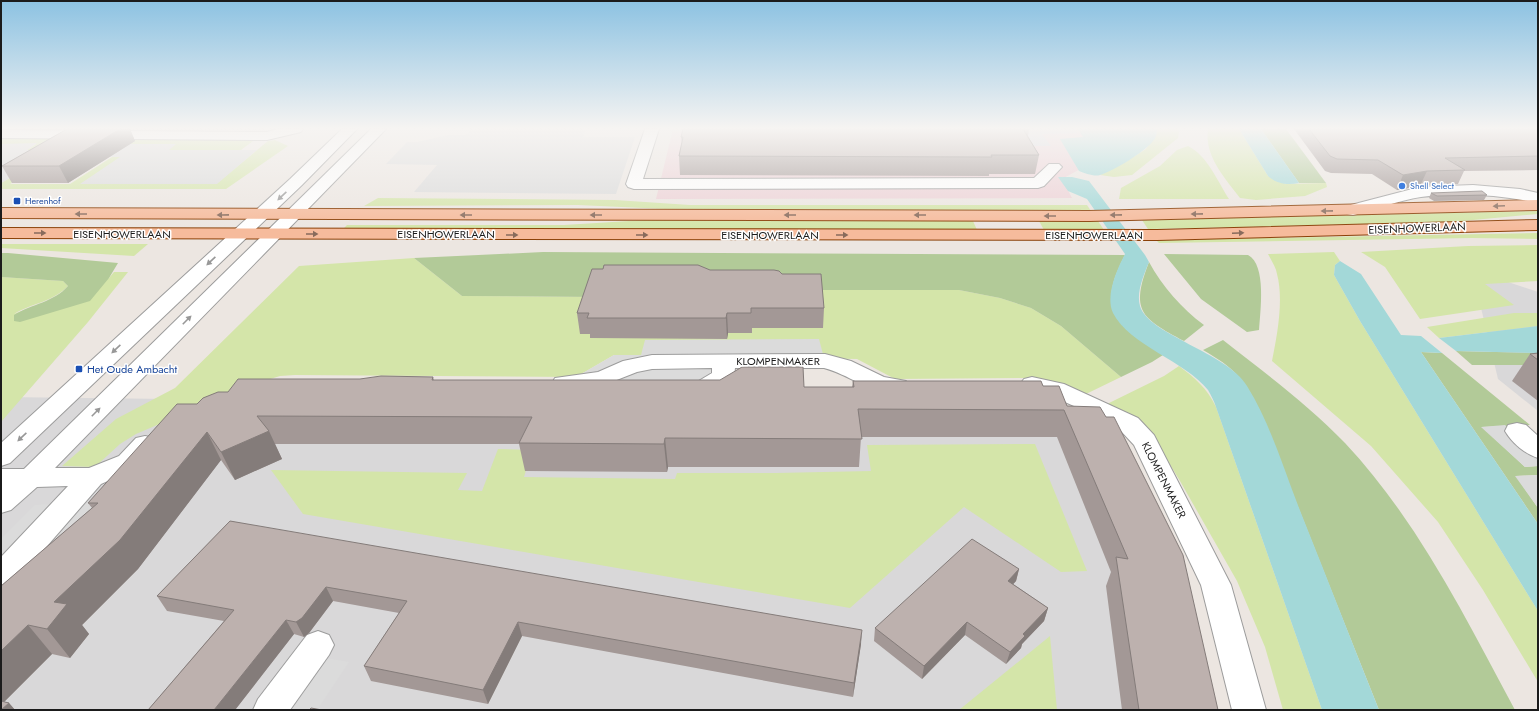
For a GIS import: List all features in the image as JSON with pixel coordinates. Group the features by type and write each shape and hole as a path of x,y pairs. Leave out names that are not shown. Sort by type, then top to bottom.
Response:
{"main road":[{"name":"EISENHOWERLAAN","path":"1,213 1089,216 1538,205"},
{"name":"EISENHOWERLAAN","path":"1,233 1158,235 1538,225"}],"street":[{"path":"1,457 316,162"},
{"path":"1,503 31,477 346,162"},
{"path":"641,162 634,184 1038,183 1054,167"},
{"name":"EISENHOWERLAAN","path":"1353,210 1420,192 1473,190 1520,194 1538,198"},
{"name":"KLOMPENMAKER","path":"545,383 576,383 604,378 631,366 652,362 825,361 842,366 873,382 888,386 920,386"},
{"name":"KLOMPENMAKER","path":"666,390 703,390 723,376 724,362"},
{"path":"604,378 622,392"},
{"name":"KLOMPENMAKER","path":"1008,384 1032,384 1056,389 1129,424 1145,441 1216,585 1249,710"},
{"path":"1,478 92,477 128,462 158,431 165,429"},
{"path":"1517,431 1538,450"},
{"path":"1,574 18,560 92,477"},
{"path":"270,710 318,645"}],"shaded area":[{"path":"1,162 37,162 1,183"},
{"path":"112,162 243,162 217,184 80,184"},
{"path":"388,162 627,162 616,194 414,192 437,165 386,164"},
{"path":"665,162 1083,162 1082,168 1062,179 1072,198 656,199"},
{"path":"1472,270 1538,292 1538,411 1498,379"},
{"path":"819,339 824,358 733,359 699,398 576,377 614,355 641,355 645,340"},
{"path":"1,397 1052,409 1210,710 1,710"},
{"path":"1505,425 1538,455 1538,466 1525,467 1481,427"},
{"path":"1538,475 1538,508 1515,476"},
{"path":"112,499 1,613 1,539 35,505"},
{"path":"314,656 349,662 317,710 275,710"}],"green space":[{"path":"37,162 45,162 10,184 70,184 104,162 113,162 81,184 216,184 242,162 265,162 226,189 1,189 1,183"},
{"path":"1125,162 1148,162 1132,175 1114,177 1100,175"},
{"path":"1164,162 1206,162 1229,199 1119,199 1121,188"},
{"path":"1215,162 1259,162 1268,176 1286,184 1326,183 1327,187 1305,196 1256,200 1240,198"},
{"path":"1284,162 1311,162 1326,183 1299,183"},
{"path":"378,198 615,200 690,205 1087,205 1091,211 687,210 578,205 364,206"},
{"path":"1538,211 1538,214 1452,222 1148,229 1142,220"},
{"path":"645,220 973,221 977,230 344,228 347,225 564,225"},
{"path":"1039,221 1098,221 1104,230 1044,230"},
{"path":"1538,233 1538,239 1472,238 1159,243 1156,240"},
{"path":"1,244 148,244 134,256 1,248"},
{"path":"1538,245 1538,281 1485,284 1514,305 1420,319 1385,267 1361,252 1468,246"},
{"path":"543,252 1125,255 1116,274 1112,290 1112,304 1116,315 1123,325 1133,334 1163,355 1121,377 1061,326 1031,308 1000,298 959,290 782,290 598,297 462,296 414,258"},
{"path":"1334,252 1340,261 1335,265 1334,275 1360,321 1538,611 1538,682 1483,590 1438,522 1371,446 1272,361 1279,318 1280,295 1275,266 1268,254"},
{"path":"1,253 118,263 109,278 90,301 20,322 14,321 14,315 56,296 68,286 63,281 1,277"},
{"path":"1164,254 1248,255 1254,260 1258,268 1260,278 1261,301 1259,330 1247,332 1201,299"},
{"path":"414,258 462,296 598,297 782,290 959,290 1000,298 1031,308 1061,326 1121,377 1086,394 1053,382 1031,378 895,379 857,359 614,355 576,377 280,376 251,385 136,434 120,444 95,467 62,466 116,419 175,388 299,266"},
{"path":"1149,262 1160,280 1173,296 1188,312 1204,325 1184,341 1158,326 1149,319 1143,311 1140,302 1140,292"},
{"path":"114,272 128,272 88,322 1,422 1,277 63,281 68,286 56,296 14,314 109,278"},
{"path":"1514,313 1538,313 1538,326 1439,338 1427,327"},
{"path":"1223,340 1286,389 1316,415 1345,443 1371,473 1418,537 1439,571 1515,710 1379,710 1259,409 1248,389 1237,374 1223,362 1203,350"},
{"path":"1456,351 1538,353 1538,365 1472,365"},
{"path":"1421,352 1442,353 1530,425 1482,427 1525,467 1538,466 1538,475 1516,476 1538,508 1538,524"},
{"path":"1179,366 1200,384 1209,394 1216,407 1322,710 1283,710 1265,647 1237,581 1180,481 1155,440 1107,404 1164,376"},
{"path":"1035,444 1087,571 1061,572 964,507 850,608 303,514 271,470 467,473 458,490 482,491 498,449 532,450 524,477 675,479 677,473 871,471 867,445"},
{"path":"1050,636 1057,710 959,710"}],"water":[{"path":"1074,162 1126,162 1112,170 1095,176 1079,171"},
{"path":"1259,162 1284,162 1299,183 1282,183 1275,181 1268,176"},
{"path":"1058,177 1072,177 1089,181 1145,255 1149,262 1141,284 1139,301 1140,306 1146,316 1157,326 1223,363 1237,374 1247,386 1263,415 1282,461 1299,508 1379,710 1322,710 1211,396 1208,390 1186,370 1144,344 1131,334 1113,313 1110,299 1111,291 1125,254 1087,199 1068,191"},
{"path":"1340,261 1361,274 1401,335 1421,336 1442,353 1421,352 1538,524 1538,611 1360,321 1334,275 1335,265"},
{"path":"1538,326 1538,353 1456,351 1439,338"}],"building":[{"path":"9,162 65,162 59,166 2,166"},
{"path":"1382,162 1452,162 1465,170 1427,171 1403,175"},
{"path":"1482,191 1487,195 1437,196 1431,193"},
{"path":"604,265 698,265 710,270 774,270 779,271 782,274 821,274 824,308 751,308 751,313 727,313 726,318 587,318 589,313 577,313 592,269 603,269"},
{"path":"1538,353 1538,360 1530,354"},
{"path":"742,367 803,367 804,387 854,387 853,381 1041,381 1043,386 1059,386 1067,406 1100,407 1106,417 1114,417 1183,555 1218,710 1139,710 1116,557 1128,559 1064,410 858,409 862,439 665,438 664,444 519,443 532,417 257,416 269,431 221,452 207,432 120,540 54,602 67,604 47,629 28,625 1,651 1,586 98,503 88,503 177,404 197,404 203,398 218,392 228,392 238,379 360,379 381,376 433,377 432,380 720,380"},
{"path":"230,521 862,630 854,683 518,622 483,690 364,666 407,601 326,587 302,618 296,622 286,620 214,710 148,710 234,610 157,596"},
{"path":"972,539 1019,569 1008,581 1048,608 1023,634 1025,636 1010,652 967,622 924,666 875,628"},
{"path":"1,701 9,703 1,710"},
{"path":"311,708 322,710 309,710"}],"place":[{"name":"Shell Select","path":"1402,186"},
{"name":"Herenhof","path":"17,201"},
{"name":"Het Oude Ambacht","path":"79,369"}]}
